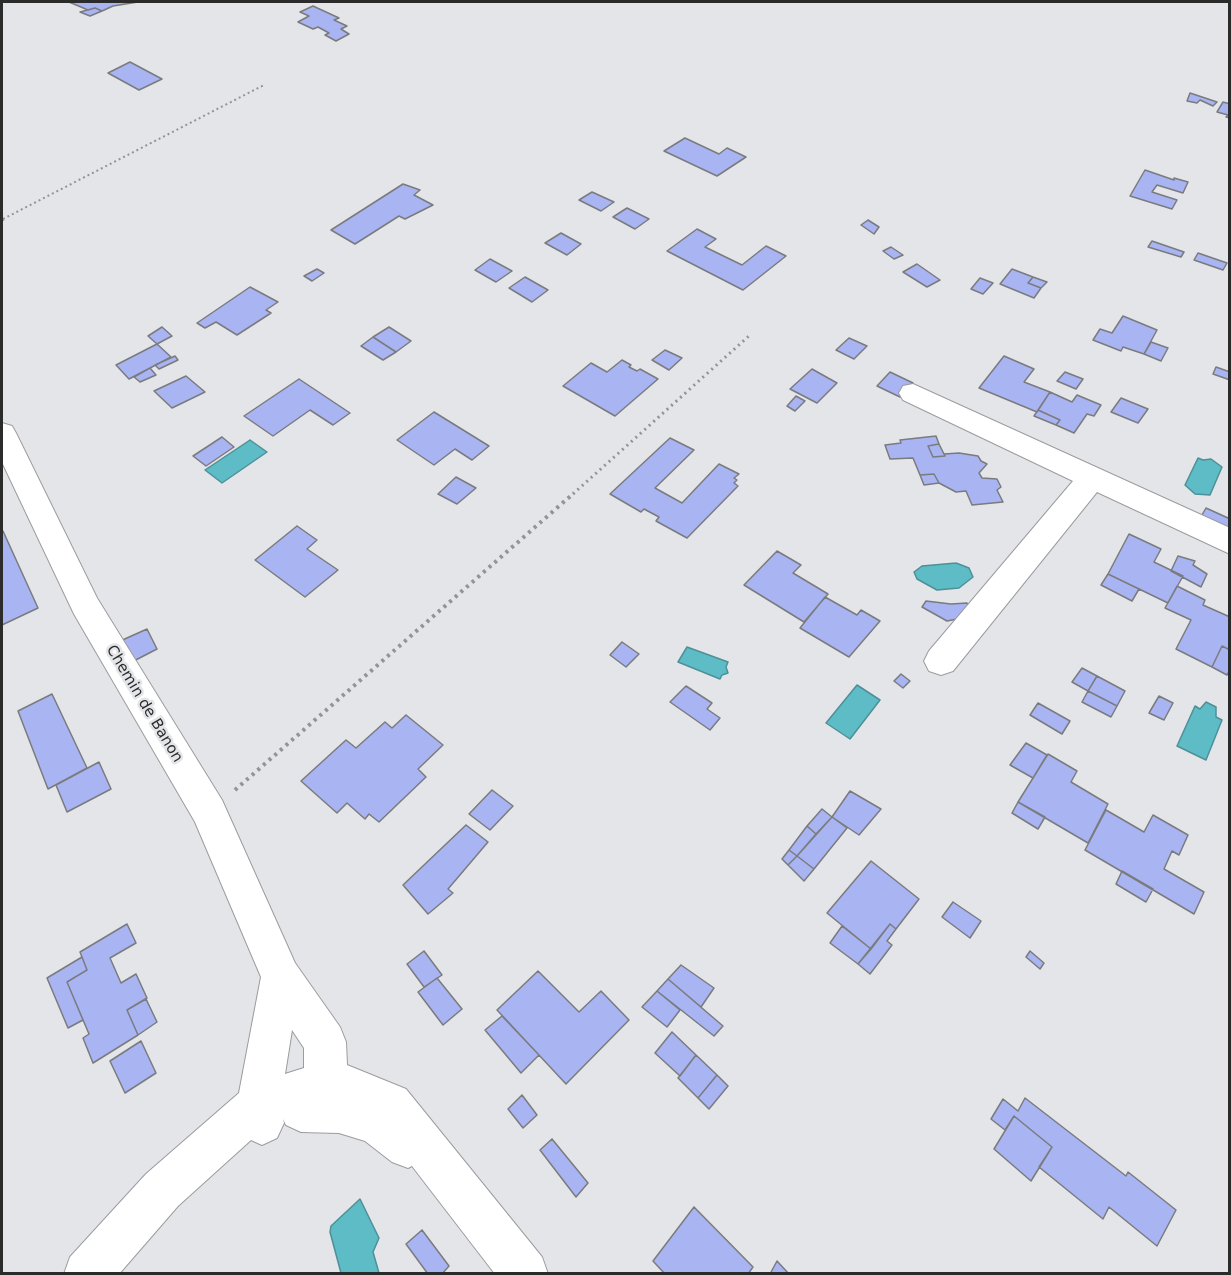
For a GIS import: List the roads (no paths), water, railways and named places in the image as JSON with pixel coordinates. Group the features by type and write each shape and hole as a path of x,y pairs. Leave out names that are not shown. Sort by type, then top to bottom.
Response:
{"street":[{"path":"913,393 1091,479 1230,542"},
{"name":"Chemin de Banon","path":"2,433 85,605 209,812 281,977 325,1042 324,1099"},
{"path":"941,661 1091,479"},
{"path":"96,1274 214,1166 261,1116 281,977"},
{"path":"87,1274 162,1190 261,1116 304,1109 324,1099 339,1112 377,1122 409,1147 476,1212 525,1274"}],"water":[{"path":"250,440 267,452 222,483 205,470"},
{"path":"1198,458 1211,459 1222,467 1210,495 1195,494 1185,485"},
{"path":"956,563 969,568 973,577 959,588 937,590 917,579 914,572 922,566"},
{"path":"687,647 728,662 726,667 728,673 722,675 720,679 678,662"},
{"path":"857,685 880,700 850,739 826,723"},
{"path":"1206,702 1216,707 1216,717 1222,720 1206,760 1177,746 1195,706 1200,709"},
{"path":"360,1199 379,1238 373,1252 379,1273 341,1273 330,1232 331,1226"}]}
